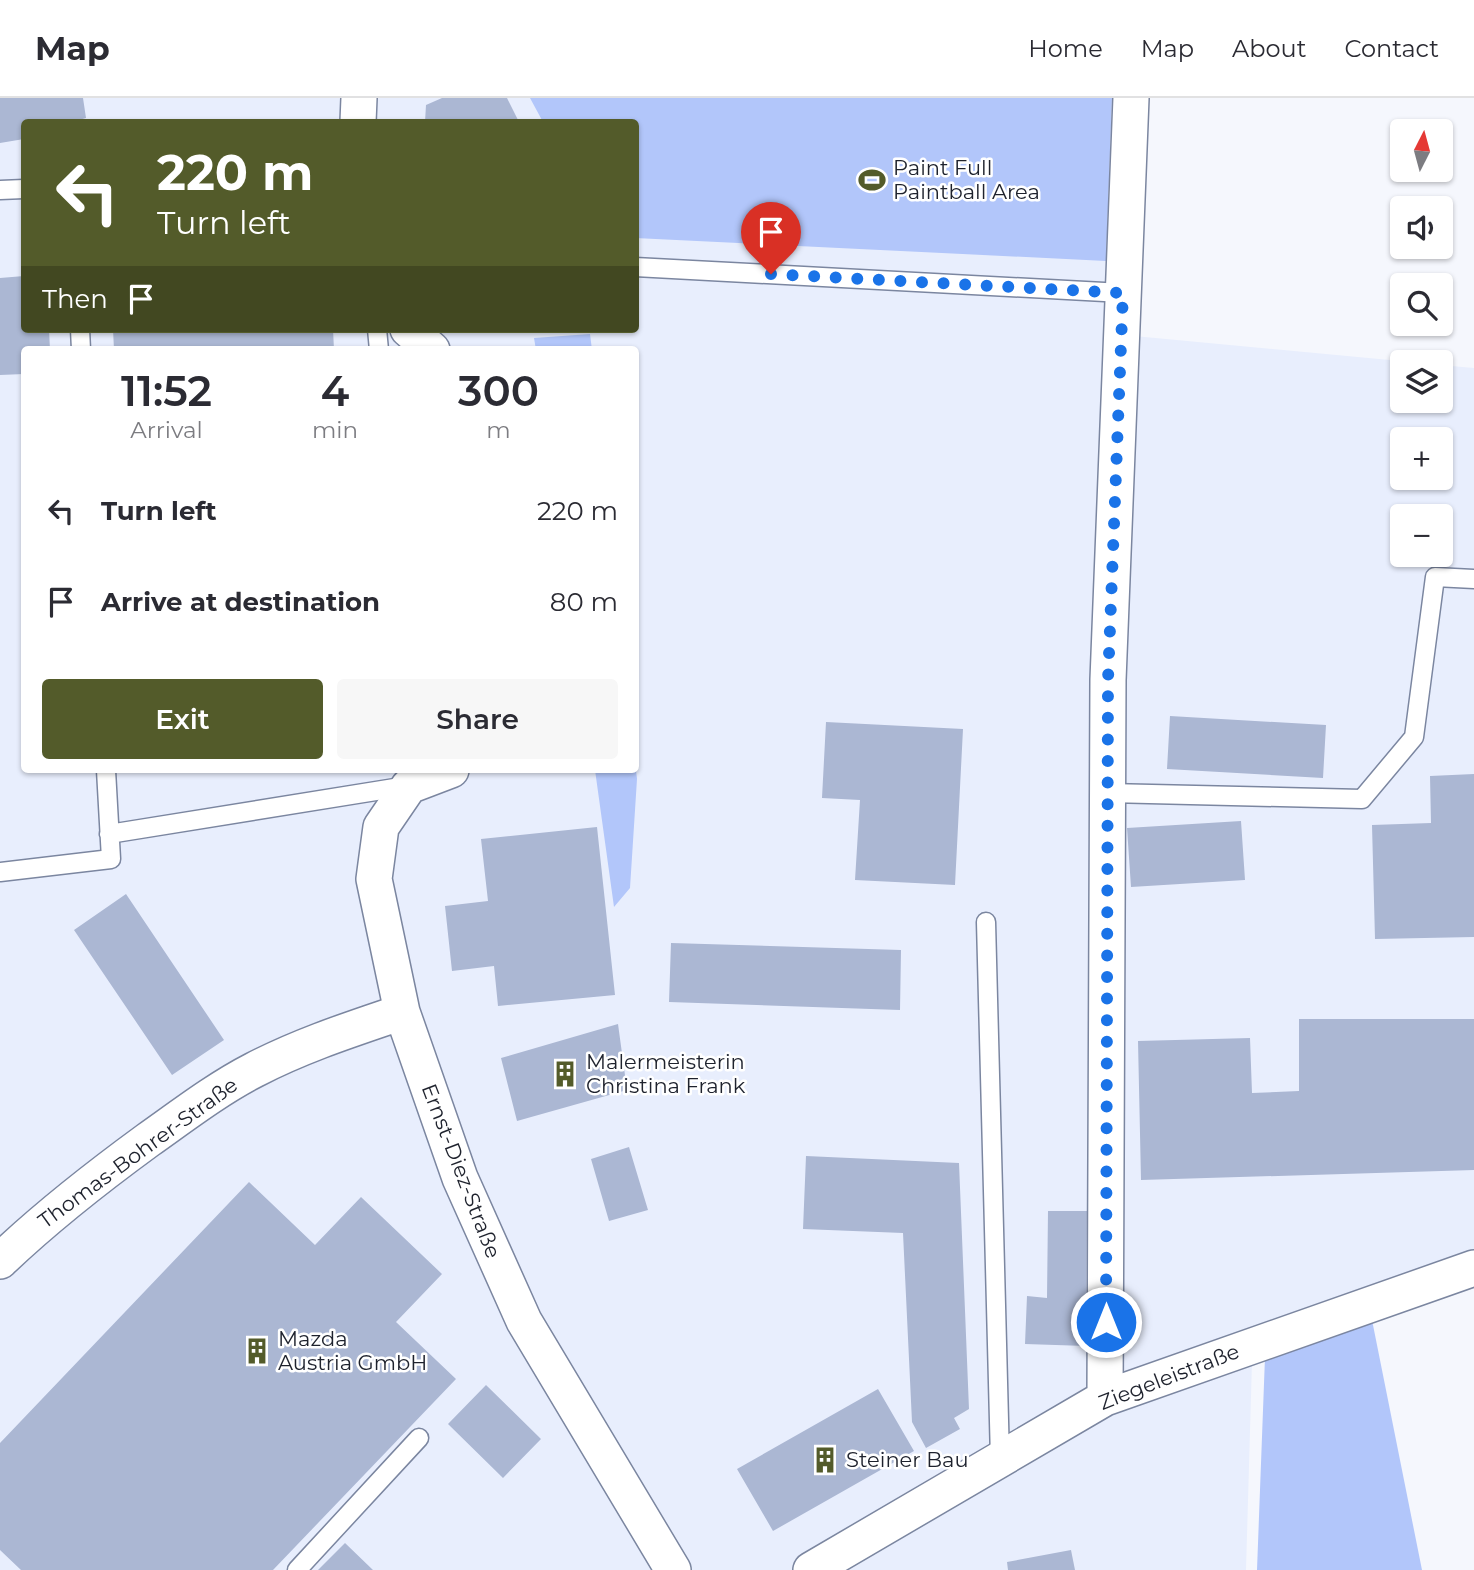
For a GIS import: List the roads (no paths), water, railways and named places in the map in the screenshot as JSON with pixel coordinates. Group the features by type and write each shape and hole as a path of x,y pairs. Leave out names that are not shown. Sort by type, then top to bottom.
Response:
{"street":[{"path":"358,119 359,98"},
{"path":"1105,1398 1108,667 1131,98"},
{"path":"413,333 427,346"},
{"path":"408,778 435,773"},
{"name":"Ernst-Diez-Straße","path":"408,778 381,827 374,879 402,1012 460,1178 513,1298 592,1438 673,1570"},
{"name":"Thomas-Bohrer-Straße","path":"0,1261 33,1229 98,1177 183,1115 252,1071 312,1042 402,1012"},
{"name":"Ziegeleistraße","path":"811,1570 1105,1398 1474,1268"}],"lane":[{"path":"0,190 21,189"},
{"path":"639,267 1123,293"},
{"path":"1108,793 1362,799 1414,737 1435,578 1474,579"},
{"path":"0,872 111,859 106,773"},
{"path":"109,834 408,778"},
{"path":"986,922 1000,1460"},
{"path":"297,1570 419,1438"}],"place":[{"name":"Paint Full Paintball Area","path":"872,180"},
{"name":"Malermeisterin Christina Frank","path":"565,1074"},
{"name":"Mazda Austria GmbH","path":"257,1351"},
{"name":"Steiner Bau","path":"825,1460"}]}
